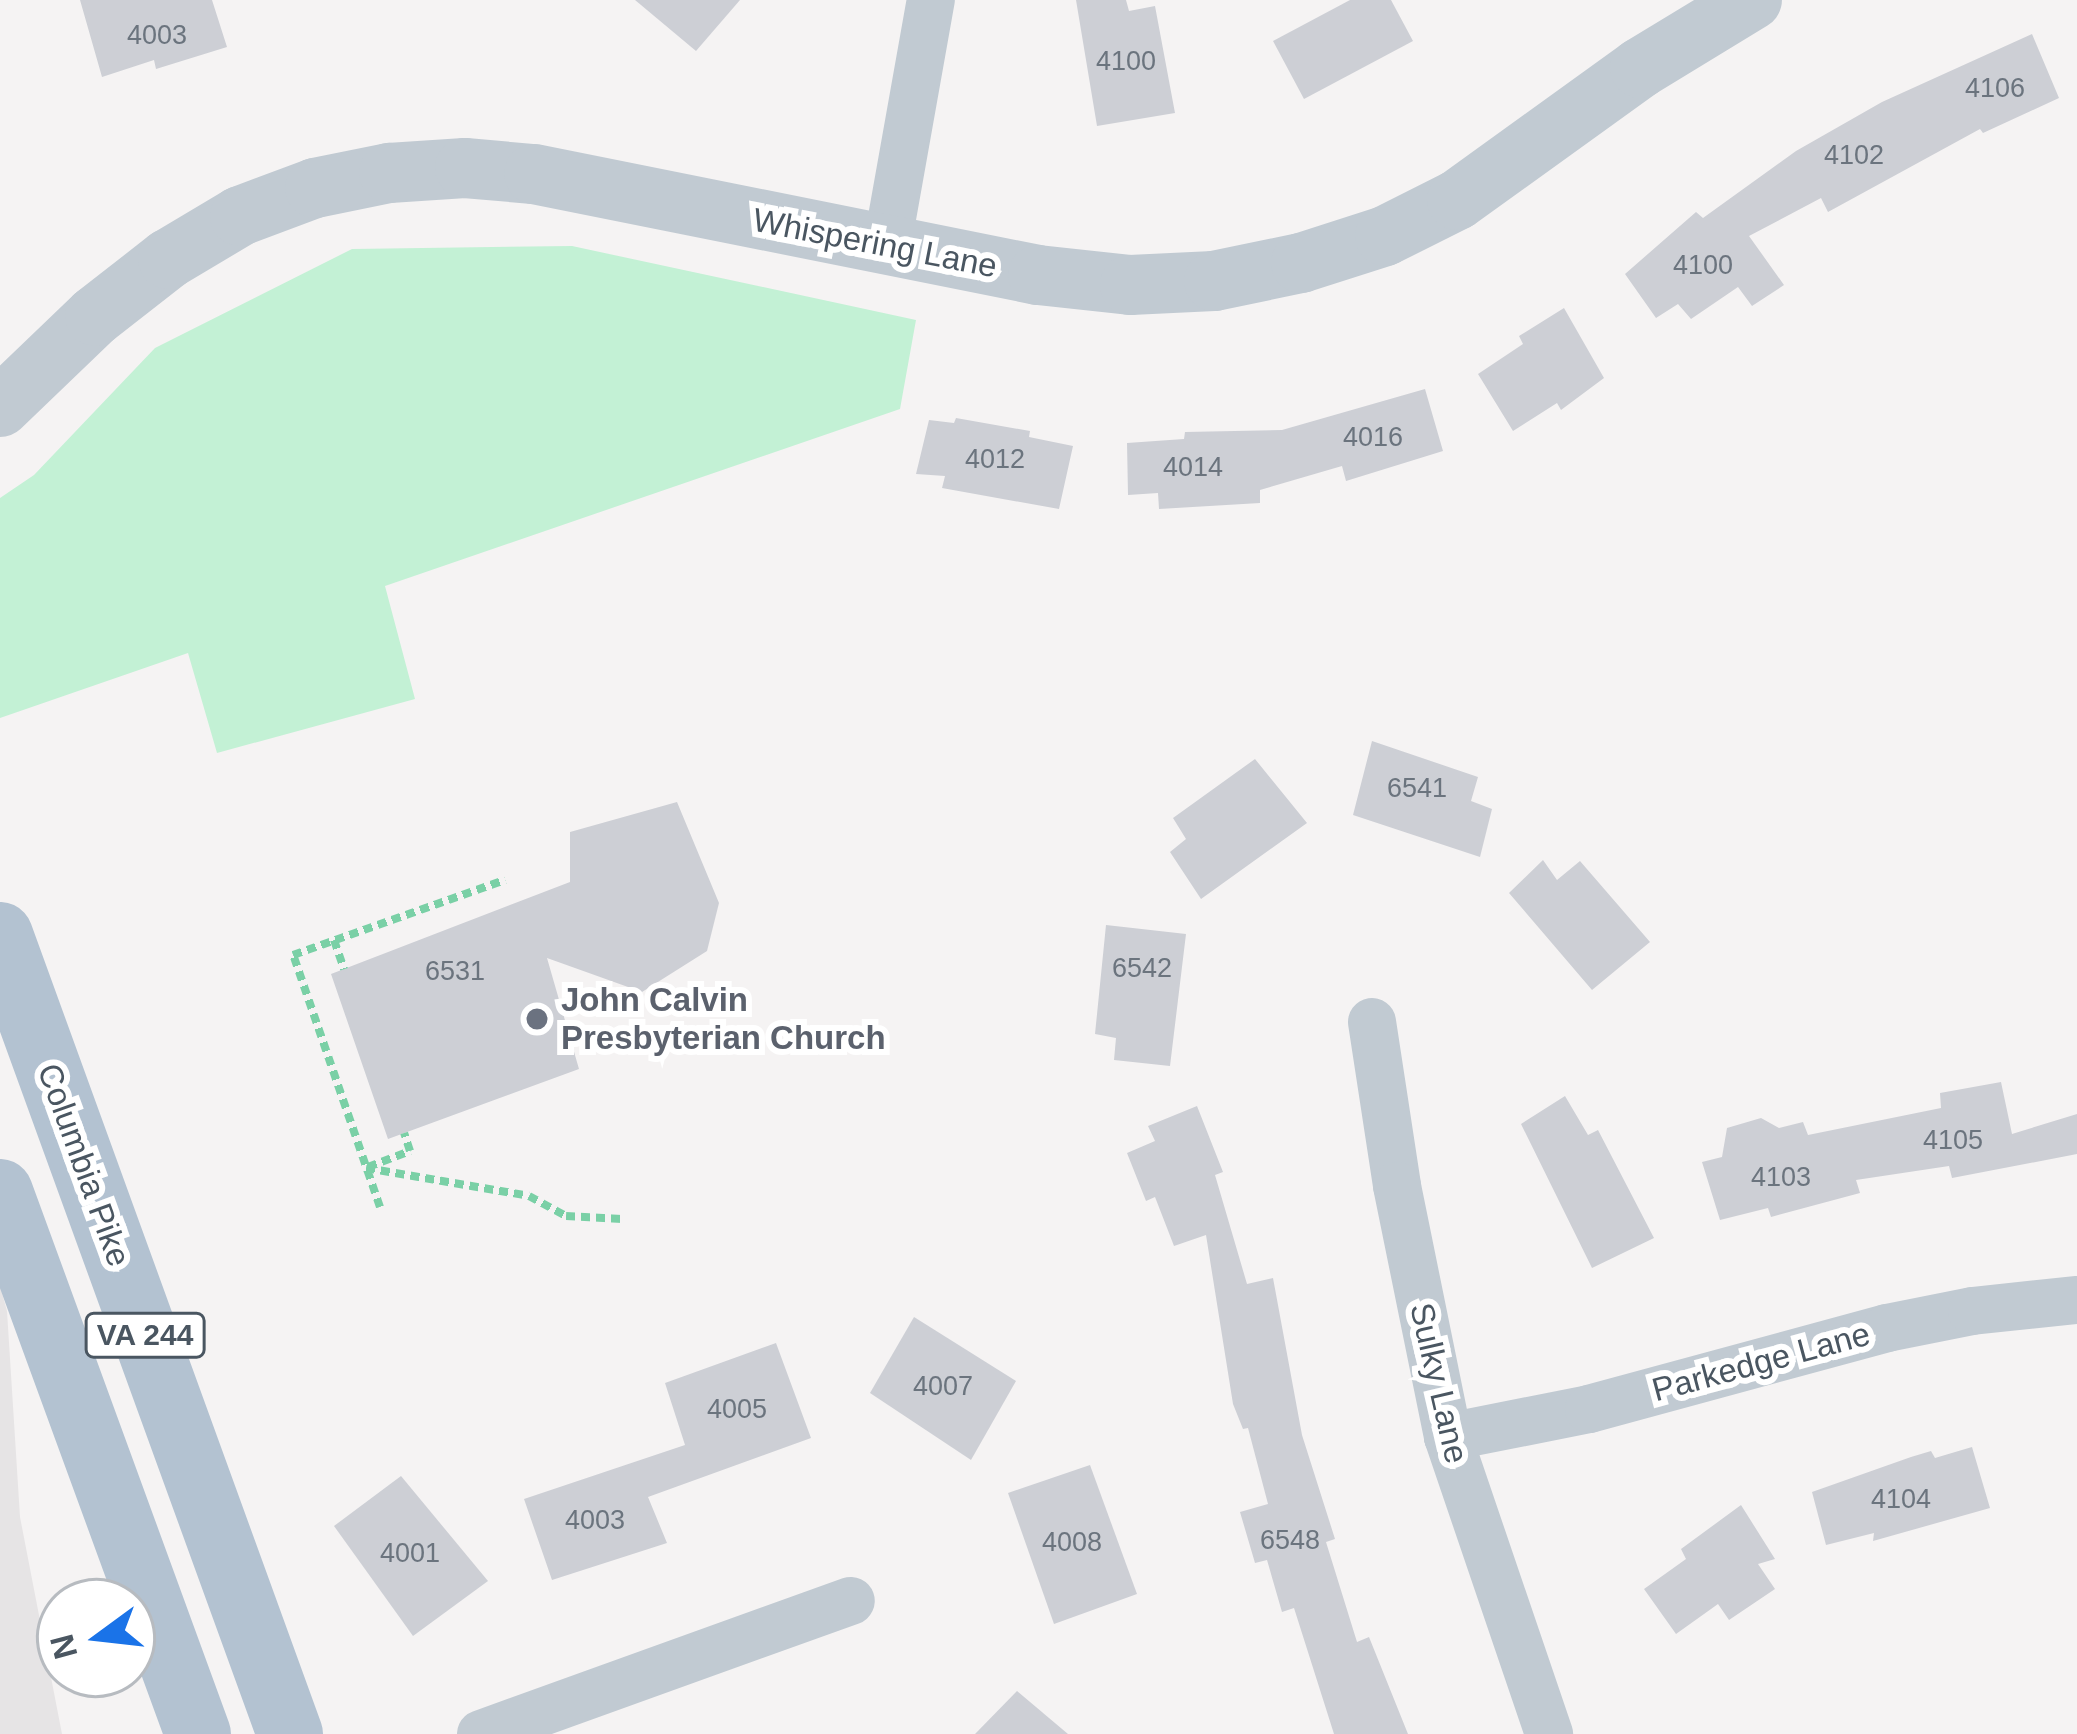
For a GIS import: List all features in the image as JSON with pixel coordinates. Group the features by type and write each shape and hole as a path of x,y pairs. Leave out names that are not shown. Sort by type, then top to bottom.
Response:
{"main road":[{"name":"Columbia Pike","path":"0,935 290,1734"},
{"name":"VA 244","path":"1,1198 198,1734"}],"street":[{"path":"887,246 932,0"},
{"name":"Whispering Lane","path":"0,407 95,316 186,248 240,216 315,188 388,173 465,168 534,174 1038,275 1130,285 1214,281 1301,263 1385,236 1457,200 1640,68 1752,0"},
{"name":"Sulky Lane","path":"1372,1022 1397,1186 1448,1437 1549,1734"},
{"name":"Parkedge Lane","path":"1448,1437 1588,1409 1887,1328 1972,1311 2077,1300"},
{"path":"481,1734 851,1601"}],"path":[{"path":"380,1207 293,955 505,880"},
{"path":"334,940 344,969"},
{"path":"366,1168 410,1151 404,1133"},
{"path":"366,1168 530,1196 566,1216 622,1219"}],"shaded area":[{"path":"0,1286 7,1311 20,1517 36,1600 36,1698 55,1698 62,1734 0,1734"}],"green space":[{"path":"572,246 916,320 900,409 385,586 415,699 217,753 188,653 0,718 0,498 34,475 155,348 352,249"}],"building":[{"path":"80,0 212,0 227,47 156,69 154,60 102,77"},
{"path":"635,0 740,0 696,51"},
{"path":"1076,0 1126,0 1129,11 1155,6 1175,113 1097,126"},
{"path":"1350,0 1391,0 1413,41 1304,99 1273,41"},
{"path":"2032,34 2059,98 1983,133 1980,129 1828,212 1821,198 1749,236 1784,285 1752,306 1738,287 1691,319 1678,304 1656,318 1625,274 1696,212 1703,218 1796,151 1882,102"},
{"path":"1564,308 1604,378 1561,410 1557,403 1513,431 1478,374 1523,344 1519,336"},
{"path":"1425,389 1443,451 1346,481 1342,466 1260,490 1260,503 1159,509 1158,493 1128,495 1127,443 1184,439 1185,432 1282,430"},
{"path":"956,418 1030,431 1029,437 1073,446 1059,509 942,488 945,476 916,474 929,420 954,423"},
{"path":"1372,741 1478,777 1471,801 1492,809 1480,857 1353,815"},
{"path":"1255,759 1307,823 1201,899 1170,852 1186,839 1173,818"},
{"path":"677,802 719,903 707,951 642,992 547,958 579,1069 388,1139 331,974 570,882 570,832"},
{"path":"1543,860 1557,880 1580,861 1650,942 1592,990 1509,893"},
{"path":"1106,925 1186,934 1170,1066 1114,1060 1116,1038 1095,1034"},
{"path":"2001,1082 2012,1134 2077,1114 2077,1154 1952,1178 1949,1166 1856,1180 1860,1193 1771,1217 1768,1208 1720,1220 1702,1162 1722,1157 1727,1128 1761,1118 1779,1128 1803,1122 1808,1135 1941,1108 1940,1093"},
{"path":"1565,1096 1588,1135 1598,1130 1654,1238 1592,1268 1521,1124"},
{"path":"1197,1106 1223,1172 1215,1175 1247,1284 1273,1278 1302,1435 1335,1539 1326,1542 1357,1642 1369,1637 1408,1734 1334,1734 1294,1608 1282,1612 1267,1560 1255,1563 1240,1512 1268,1504 1248,1428 1243,1429 1233,1404 1206,1235 1174,1246 1155,1197 1146,1201 1127,1153 1155,1141 1148,1126"},
{"path":"914,1317 1016,1381 971,1460 870,1393"},
{"path":"776,1343 811,1438 648,1497 667,1543 552,1580 524,1499 685,1445 665,1383"},
{"path":"1972,1447 1990,1508 1873,1541 1874,1533 1826,1545 1812,1492 1931,1451 1935,1458"},
{"path":"1090,1465 1137,1594 1054,1624 1008,1493"},
{"path":"401,1476 488,1581 413,1636 334,1526"},
{"path":"1741,1505 1775,1559 1758,1564 1775,1589 1729,1620 1718,1604 1676,1634 1644,1589 1686,1559 1681,1549"},
{"path":"1017,1691 1068,1734 975,1734"}],"place":[{"name":"John Calvin Presbyterian Church","path":"537,1019"}]}
